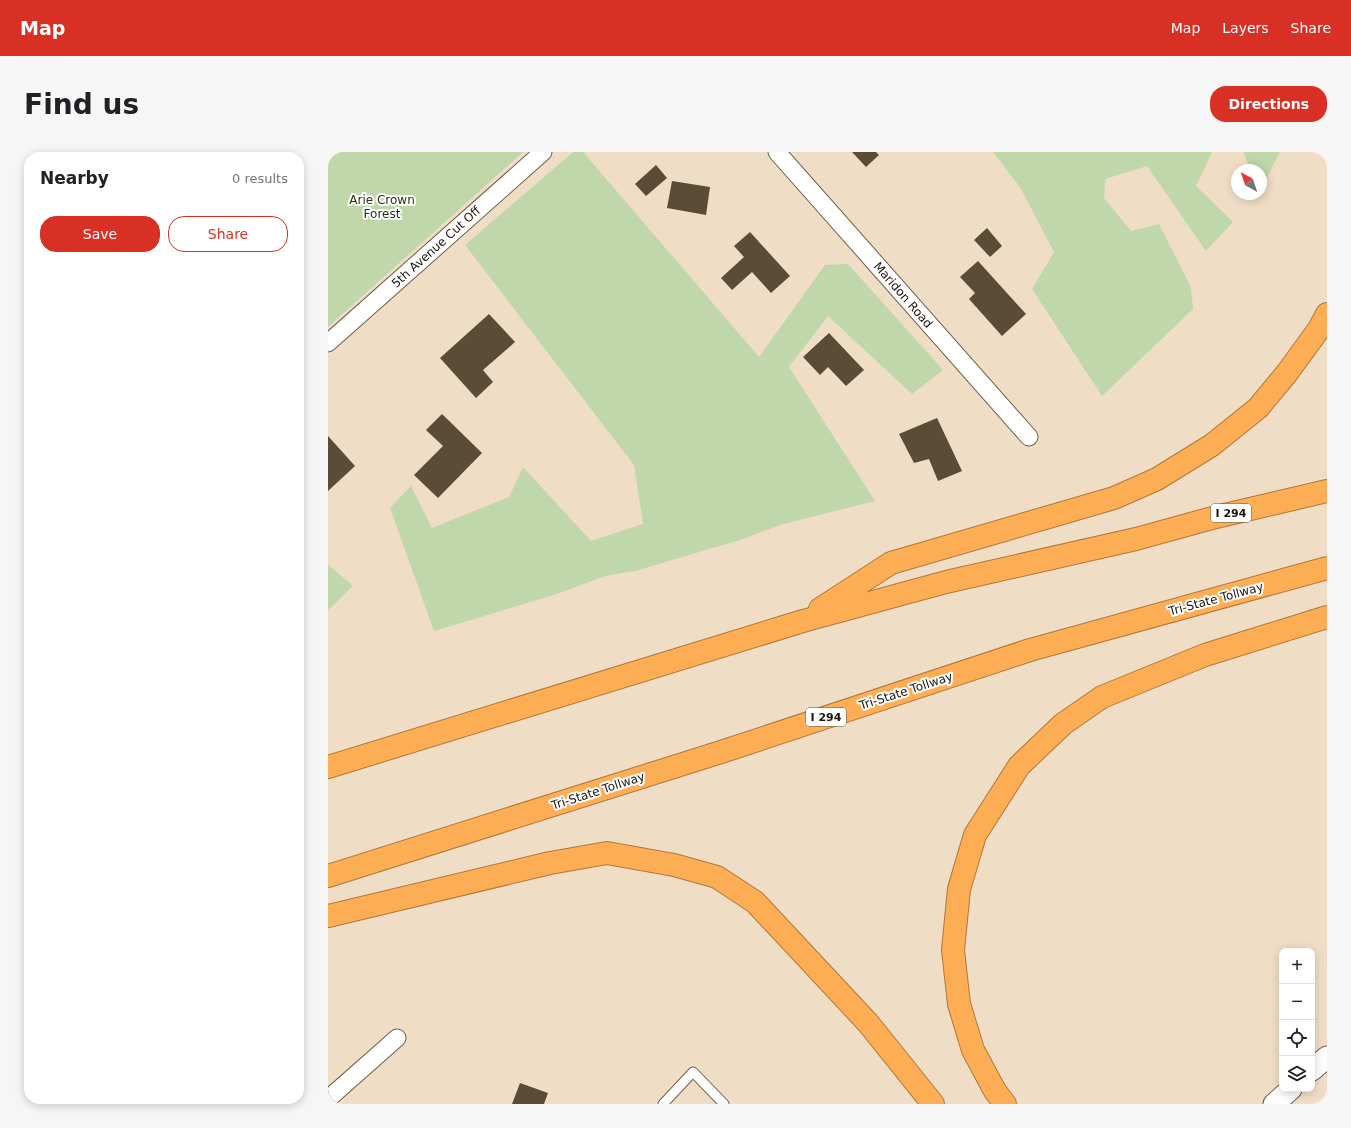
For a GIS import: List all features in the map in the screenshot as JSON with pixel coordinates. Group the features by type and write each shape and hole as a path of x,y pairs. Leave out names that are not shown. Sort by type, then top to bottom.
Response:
{"highway":[{"path":"803,621 891,563 1114,498 1157,479 1212,445 1258,408 1287,373 1319,329 1327,314"},
{"name":"I 294","path":"328,767 803,621 946,582 1136,539 1216,517 1327,491"},
{"name":"Tri-State Tollway","path":"328,876 721,752 1030,650 1327,568"},
{"path":"1005,1104 995,1091 973,1050 959,1004 953,950 959,889 975,835 1015,772 1019,766 1063,724 1102,697 1205,655 1327,616"},
{"path":"328,916 550,863 607,853 674,865 717,877 755,902 868,1023 932,1104"}],"street":[{"name":"5th Avenue Cut Off","path":"328,343 543,152"},
{"name":"Maridon Road","path":"777,152 1029,437"},
{"path":"328,1099 397,1038"},
{"path":"1315,1067 1327,1056"},
{"path":"1274,1104 1287,1092"}],"lane":[{"path":"664,1104 693,1072 724,1104"}],"green space":[{"name":"Arie Crown Forest","path":"328,152 523,152 328,327"},
{"path":"573,152 583,152 759,357 825,265 848,264 943,370 912,394 828,316 789,367 875,501 780,525 740,540 635,571 605,576 557,594 434,631 390,508 411,486 432,528 509,497 523,467 591,541 643,524 634,465 465,245"},
{"path":"993,152 1212,152 1196,186 1233,222 1206,251 1147,166 1105,179 1104,198 1131,231 1159,224 1191,287 1193,309 1102,396 1032,289 1054,252 1020,187"},
{"path":"1243,152 1280,152 1267,177 1267,164 1248,164"},
{"path":"328,565 353,586 328,610"}],"building":[{"path":"852,152 876,152 879,155 866,167"},
{"path":"656,165 667,178 646,196 635,184"},
{"path":"672,181 710,187 706,215 667,208"},
{"path":"987,228 1002,246 990,257 974,240"},
{"path":"750,232 790,276 771,293 752,272 732,290 721,278 744,257 734,246"},
{"path":"978,261 1026,314 1002,336 969,299 975,293 960,277"},
{"path":"489,314 515,342 483,370 493,382 476,398 440,358"},
{"path":"829,333 864,370 846,386 828,367 820,375 803,357"},
{"path":"442,414 482,453 438,498 414,475 443,446 426,430"},
{"path":"937,418 962,471 938,481 929,459 914,463 899,434"},
{"path":"328,436 355,466 328,491"},
{"path":"520,1083 548,1093 544,1104 512,1104"}]}
